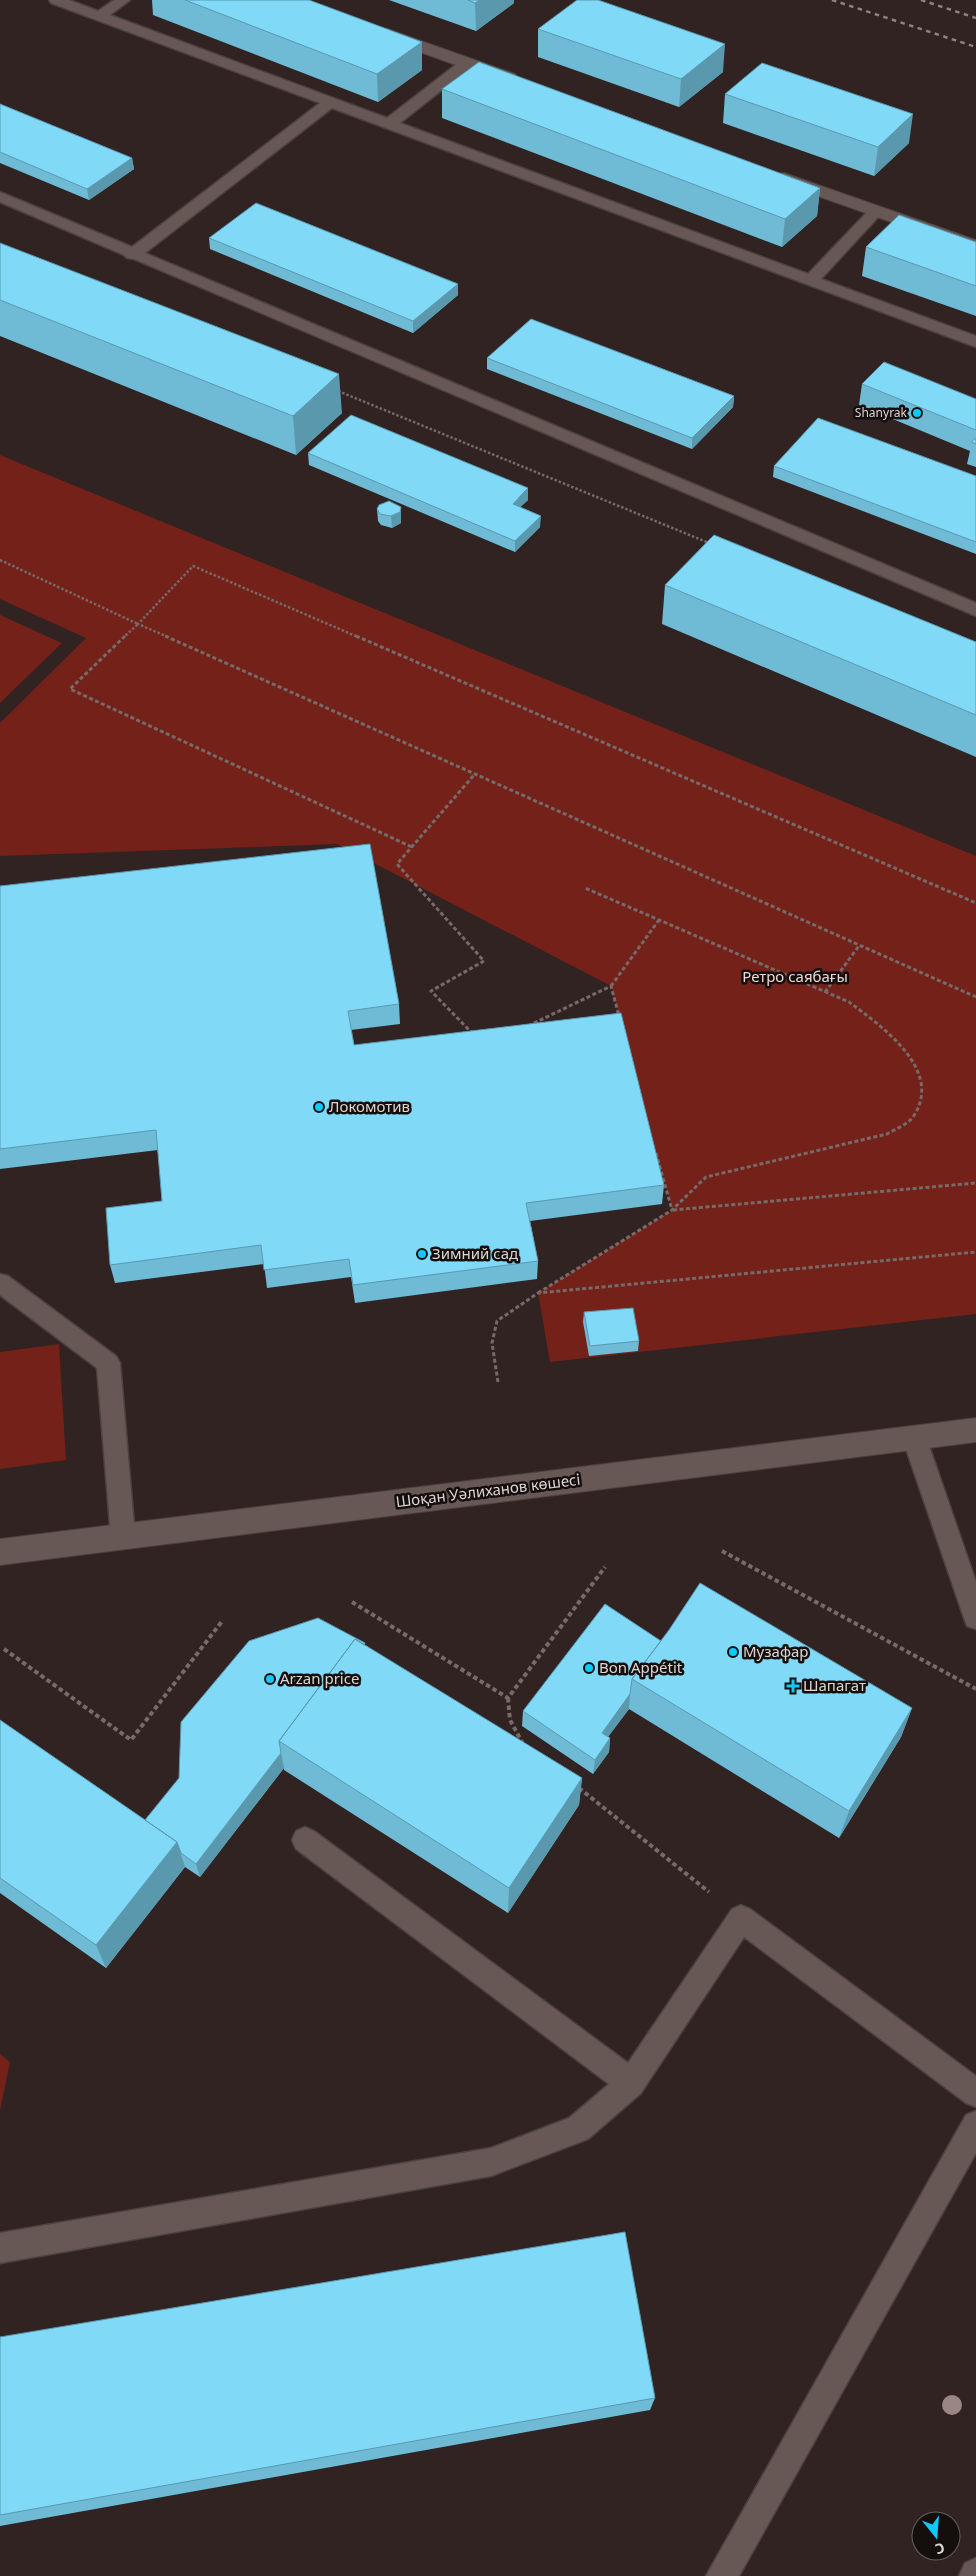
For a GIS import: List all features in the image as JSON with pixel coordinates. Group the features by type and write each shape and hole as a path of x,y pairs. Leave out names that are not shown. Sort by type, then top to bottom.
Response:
{"street":[{"path":"375,30 523,84"},
{"path":"764,171 976,246"},
{"name":"Шоқан Уәлиханов көшесі","path":"0,1552 976,1430"}],"lane":[{"path":"56,0 976,342"},
{"path":"99,16 123,0"},
{"path":"389,124 467,63"},
{"path":"132,255 330,102"},
{"path":"0,198 976,610"},
{"path":"810,281 876,211"},
{"path":"0,1283 108,1363 123,1537"},
{"path":"914,1437 976,1618"},
{"path":"305,1840 631,2083"},
{"path":"0,2248 491,2162 578,2129 631,2083 742,1918 976,2093"},
{"path":"722,2576 976,2125"}],"path":[{"path":"332,388 709,543"},
{"path":"0,560 474,775 976,998"},
{"path":"412,847 70,688 138,624 193,566 976,903"},
{"path":"474,775 397,864 484,961 431,991 478,1039"},
{"path":"498,1382 492,1343 497,1321 538,1293 672,1210 706,1178 887,1134 912,1118 922,1096 920,1075 901,1046 872,1019 849,1002 585,888"},
{"path":"521,1029 611,986 660,920"},
{"path":"825,992 859,946"},
{"path":"611,986 621,1023"},
{"path":"654,1145 672,1210"},
{"path":"672,1210 976,1183"},
{"path":"538,1293 976,1252"},
{"path":"722,1552 976,1689"},
{"path":"531,1750 524,1744 510,1720 508,1698 605,1567"},
{"path":"352,1602 508,1698"},
{"path":"4,1650 131,1740 223,1620"},
{"path":"578,1788 742,1918"}],"green space":[{"name":"Ретро саябағы","path":"0,455 976,856 976,1314 550,1362 538,1293 672,1210 611,986 337,844 0,856 0,723 86,638 0,599"},
{"path":"0,615 62,643 0,703"},
{"path":"59,1344 66,1460 0,1469 0,1352"},
{"path":"0,2054 10,2062 0,2111"}],"building":[{"path":"185,0 309,0 422,42 377,74"},
{"path":"468,0 479,0 475,3"},
{"path":"577,0 598,0 725,44 681,79 538,29"},
{"path":"479,62 820,188 785,219 442,89"},
{"path":"762,63 913,114 878,147 725,94"},
{"path":"0,104 132,158 87,189 0,152"},
{"path":"256,203 458,284 413,321 209,238"},
{"path":"899,215 976,242 976,286 866,247"},
{"path":"0,243 339,374 293,416 0,300"},
{"path":"531,319 734,396 692,438 487,358"},
{"path":"884,362 976,399 976,430 862,384"},
{"path":"351,415 528,488 513,504 541,516 515,541 308,453"},
{"path":"818,418 976,476 976,542 774,466"},
{"path":"389,501 401,507 400,512 391,516 380,514 377,509 379,505"},
{"path":"714,535 976,642 976,715 665,585"},
{"name":"Локомотив","path":"370,844 399,1004 348,1011 354,1045 621,1013 664,1185 526,1203 538,1261 353,1285 349,1259 264,1270 261,1245 110,1265 106,1208 162,1201 156,1130 0,1149 0,886"},
{"path":"633,1308 639,1341 590,1346 584,1312"},
{"path":"700,1583 912,1708 849,1811 632,1679 669,1630"},
{"path":"605,1604 661,1641 632,1679 630,1694 602,1733 610,1738 595,1760 523,1711"},
{"path":"318,1618 365,1643 364,1645 355,1639 279,1741 281,1753 196,1864 181,1853 177,1842 145,1820 179,1778 181,1722 249,1641"},
{"path":"355,1639 582,1778 509,1888 279,1741"},
{"path":"0,1720 177,1842 96,1945 0,1878"},
{"path":"625,2232 655,2398 0,2515 0,2337"}],"railway":[{"path":"832,0 976,47"},
{"path":"921,0 976,18"}],"place":[{"name":"Shanyrak","path":"917,413"},
{"name":"Локомотив","path":"319,1107"},
{"name":"Зимний сад","path":"422,1254"},
{"name":"Музафар","path":"733,1652"},
{"name":"Bon Appétit","path":"589,1668"},
{"name":"Arzan price","path":"270,1679"},
{"name":"Шапагат","path":"793,1686"}]}
